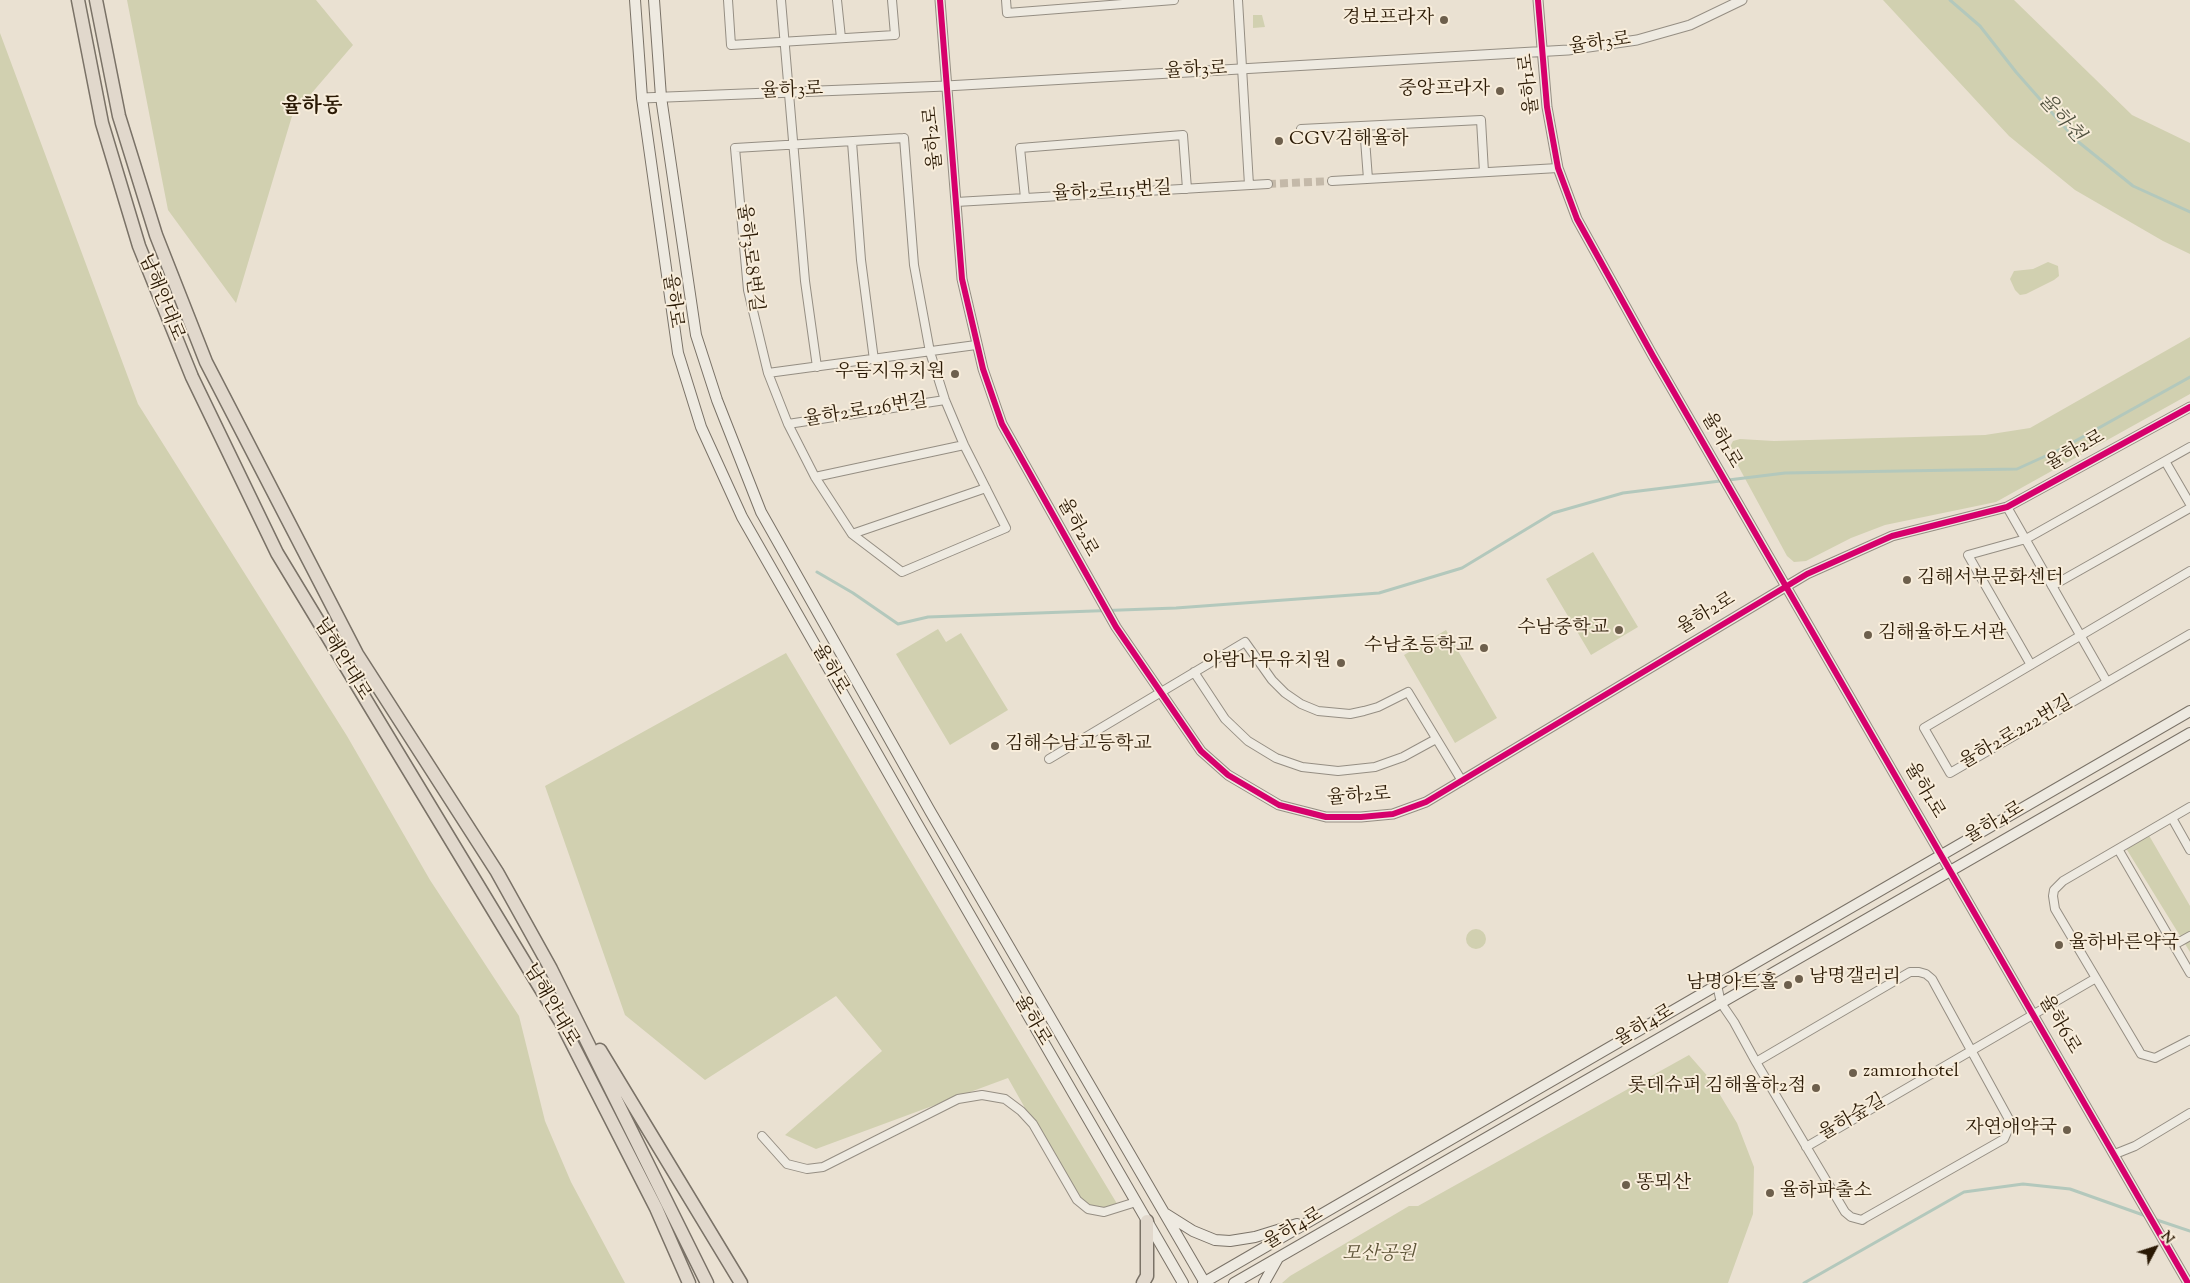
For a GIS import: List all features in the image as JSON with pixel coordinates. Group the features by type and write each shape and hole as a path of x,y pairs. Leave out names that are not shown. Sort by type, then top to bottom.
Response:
{"highway":[{"name":"남해안대로","path":"78,0 102,123 139,246 192,377 277,553 562,1024 656,1208 689,1283"},
{"name":"남해안대로","path":"96,0 119,116 156,235 206,362 357,654 497,872 551,969 707,1283"},
{"path":"551,969 741,1283"},
{"path":"1143,1283 1147,1276 1147,1221"}],"main road":[{"name":"율하로","path":"635,0 642,98 678,353 705,435 742,517 1183,1283"},
{"name":"율하로","path":"654,0 661,98 696,335 717,400 761,512 930,811 1204,1283"},
{"name":"율하4로","path":"1204,1283 2190,711"},
{"name":"율하4로","path":"1234,1283 2190,733"},
{"path":"1165,1214 1211,1240 1230,1241 1255,1237 1312,1220"},
{"path":"1264,1283 1278,1257"}],"street":[{"path":"728,0 731,45 894,35 892,0"},
{"path":"781,0 805,281 817,367"},
{"path":"837,0 841,38"},
{"name":"율하2로","path":"940,0 962,279 976,345 1002,424 1116,627 1200,751 1236,780 1279,805 1294,810 1326,817 1361,817 1393,814 1426,802 1787,585 1892,536 2008,507 2190,407"},
{"path":"1006,0 1007,13 1174,0"},
{"path":"1238,0 1249,185"},
{"name":"율하1로","path":"1538,0 1547,107 1558,168 1577,219 1596,256 1952,870"},
{"name":"율하3로","path":"642,98 946,86 1542,52 1637,40 1690,25 1742,0"},
{"path":"1301,129 1481,120 1484,172"},
{"path":"1364,126 1368,179"},
{"path":"1025,198 1020,148 1183,135 1187,189"},
{"name":"율하3로8번길","path":"768,373 748,290 735,148 904,138 914,265 930,352"},
{"path":"852,142 861,260 874,360"},
{"path":"1332,181 1558,168"},
{"name":"율하2로115번길","path":"956,202 1268,184"},
{"path":"768,373 976,345"},
{"name":"율하2로126번길","path":"768,373 788,424 815,477 852,534 902,572 1006,528 964,445 945,400 930,352"},
{"name":"율하2로126번길","path":"788,424 945,400"},
{"path":"815,477 964,445"},
{"path":"2032,664 1968,555 2026,539 2190,447"},
{"path":"2052,586 2190,506 2165,460"},
{"path":"852,534 986,488"},
{"path":"2008,507 2107,682"},
{"name":"율하2로222번길","path":"2190,571 1924,728 1950,773 2190,634"},
{"path":"1049,759 1245,642 1272,680 1285,693 1301,704 1318,711 1350,714 1378,707 1408,692 1462,781"},
{"path":"1194,672 1225,719 1248,741 1276,758 1302,767 1338,770 1375,767 1403,758 1436,739"},
{"path":"2190,807 2063,881 2054,890 2053,896 2055,909 2141,1054 2148,1058 2161,1056 2190,1040"},
{"path":"2172,818 2190,850"},
{"path":"2118,849 2190,973"},
{"name":"율하6로","path":"1952,870 2188,1283"},
{"path":"2174,945 2190,936"},
{"path":"1756,1062 1910,972 1926,974 1932,979 2011,1123 2004,1139 1862,1220 1851,1217 1845,1212 1806,1146"},
{"name":"율하숲길","path":"1717,985 1721,1002 1806,1146 2034,1012 2096,978"},
{"path":"762,1136 787,1164 807,1169 823,1166 958,1099 982,1095 1004,1099 1021,1111 1033,1124 1077,1200 1088,1208 1104,1212 1136,1202"},
{"path":"2115,1154 2135,1146 2190,1114"}],"green space":[{"path":"127,0 316,0 353,45 292,116 236,303 168,210"},
{"path":"1883,0 2014,0 2132,115 2190,143 2190,254 2163,241 2075,190 2009,136"},
{"path":"1253,15 1262,15 1265,27 1253,28"},
{"path":"0,33 138,404 347,736 430,880 519,1016 545,1121 571,1182 625,1283 0,1283"},
{"path":"2048,262 2058,266 2059,276 2026,294 2020,295 2015,290 2010,279 2014,271 2033,269"},
{"path":"2190,337 2190,394 1996,502 1885,525 1851,538 1806,561 1794,562 1787,556 1729,449 1733,441 1740,439 1774,441 1985,435 2030,428"},
{"path":"1593,552 1638,627 1591,655 1546,579"},
{"path":"938,629 946,642 961,633 1008,710 950,745 896,654"},
{"path":"1446,630 1497,718 1455,743 1404,655"},
{"path":"786,653 1119,1207 1104,1212 1077,1200 1008,1078 816,1149 785,1135 882,1051 836,996 705,1080 625,1015 545,786"},
{"path":"2147,832 2190,906 2190,952 2124,845"},
{"path":"1476,929 1483,932 1486,939 1483,946 1476,949 1469,946 1466,939 1469,932"},
{"name":"모산공원","path":"1689,1055 1711,1080 1737,1123 1754,1167 1753,1214 1728,1283 1282,1283 1290,1276 1409,1206 1418,1206"}],"waterway":[{"name":"율하천","path":"1950,0 1980,26 2016,72 2076,140 2133,186 2190,212"},
{"path":"817,572 853,593 898,624 928,617 1176,608 1379,593 1462,568 1553,513 1623,493 1785,473 2017,469 2061,449 2190,377"},
{"path":"1804,1283 1964,1192 2023,1184 2070,1189 2146,1216"},
{"path":"2154,1219 2190,1231"}],"tunnel":[{"path":"1268,184 1332,181"}],"cycle path":[{"path":"940,0 962,279 983,369 1002,424 1116,627 1201,751 1228,775 1279,805 1326,817 1361,817 1393,814 1426,802 1807,574 1892,536 2007,507 2190,407"},
{"path":"1538,0 1547,107 1558,168 1577,219 1653,356 2188,1283"}],"place":[{"name":"경보프라자","path":"1444,20"},
{"name":"중앙프라자","path":"1500,91"},
{"name":"CGV김해율하","path":"1279,141"},
{"name":"우듬지유치원","path":"955,374"},
{"name":"김해서부문화센터","path":"1907,580"},
{"name":"수남중학교","path":"1619,630"},
{"name":"김해율하도서관","path":"1868,635"},
{"name":"수남초등학교","path":"1484,648"},
{"name":"아람나무유치원","path":"1341,663"},
{"name":"김해수남고등학교","path":"995,746"},
{"name":"율하바른약국","path":"2059,945"},
{"name":"남명갤러리","path":"1799,979"},
{"name":"남명아트홀","path":"1788,985"},
{"name":"zam101hotel","path":"1853,1073"},
{"name":"롯데슈퍼 김해율하2점","path":"1816,1088"},
{"name":"자연애약국","path":"2067,1130"},
{"name":"똥뫼산","path":"1626,1185"},
{"name":"율하파출소","path":"1770,1193"}],"district":[{"name":"율하동","path":"312,108"}]}
